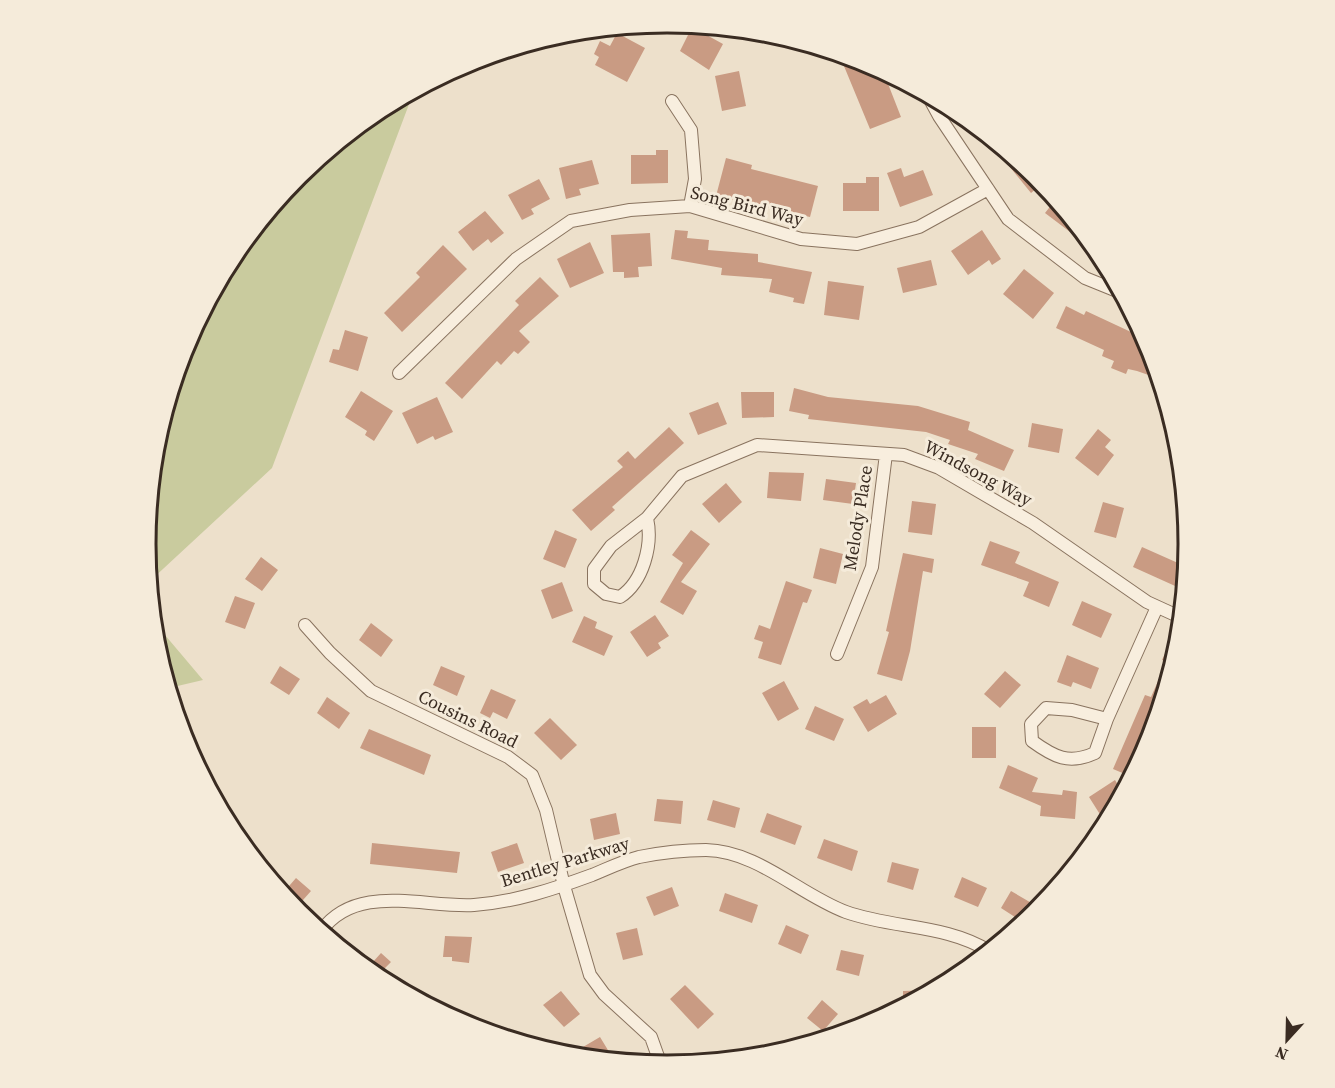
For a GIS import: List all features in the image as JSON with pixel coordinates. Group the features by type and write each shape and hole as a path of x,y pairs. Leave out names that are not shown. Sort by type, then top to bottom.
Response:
{"street":[{"path":"672,101 691,130 694,179 690,206"},
{"path":"935,109 1008,219 1085,278 1109,288"},
{"name":"Song Bird Way","path":"399,373 516,259 571,221 630,210 690,206 801,239 857,244 919,227 988,189"},
{"name":"Windsong Way","path":"647,519 648,544 635,583 620,597 606,594 594,584 594,569 611,546 647,519 682,476 757,445 904,455 939,468 1033,522 1157,607 1174,614"},
{"name":"Melody Place","path":"837,654 872,567 886,454"},
{"path":"1107,719 1072,710 1046,708 1031,724 1032,741 1052,756 1079,760 1095,753 1107,719 1157,607"},
{"name":"Cousins Road","path":"305,625 330,653 371,691 508,757 532,775 546,810 564,886 590,975 604,994 651,1037 657,1055"},
{"name":"Bentley Parkway","path":"327,924 358,904 390,900 472,905 514,900 564,886 639,857 708,850 750,860 805,892 847,912 941,930 970,940 982,947"}],"green space":[{"path":"410,102 272,468 158,574 156,544 158,511 166,444 195,348 225,288 262,233 306,183 356,139"},
{"path":"165,635 203,680 177,686"}],"building":[{"path":"689,34 706,34 723,44 709,70 680,51"},
{"path":"621,35 645,48 627,82 595,65 599,57 594,54 600,41 610,46 616,36"},
{"path":"843,64 888,83 901,117 870,129"},
{"path":"739,71 746,106 722,111 715,76"},
{"path":"656,150 668,150 668,183 631,184 631,155 656,155"},
{"path":"726,158 752,165 751,169 818,186 810,217 716,196"},
{"path":"592,160 599,184 579,189 581,195 566,199 559,168"},
{"path":"1010,165 1035,189 1031,193"},
{"path":"901,168 904,177 923,170 933,195 900,207 887,173"},
{"path":"866,177 879,177 879,211 843,211 843,183 866,183"},
{"path":"539,179 550,199 531,209 534,214 522,220 508,195"},
{"path":"1051,206 1075,235 1045,213"},
{"path":"485,211 504,233 491,243 488,239 473,251 458,232"},
{"path":"675,230 688,231 687,238 709,240 708,250 758,254 758,262 812,272 804,304 793,302 794,298 769,292 772,279 721,275 722,268 671,259"},
{"path":"982,230 1001,259 992,265 989,260 968,275 951,251"},
{"path":"650,233 652,266 638,267 639,277 624,278 624,272 613,272 611,235"},
{"path":"590,242 604,273 570,288 557,259"},
{"path":"443,245 467,269 402,332 384,313 420,277 416,273"},
{"path":"931,260 937,285 903,293 897,268"},
{"path":"1024,269 1054,293 1033,319 1003,294"},
{"path":"540,277 559,296 519,331 530,342 518,354 514,351 501,365 497,361 462,399 445,383 519,305 515,301"},
{"path":"828,281 864,286 859,320 824,315"},
{"path":"1066,306 1084,315 1086,311 1133,333 1149,375 1128,369 1126,374 1111,368 1114,361 1102,356 1104,350 1056,328"},
{"path":"345,330 368,337 358,371 329,362 333,349 339,350"},
{"path":"794,388 828,397 918,406 970,422 968,430 1014,450 1004,471 975,459 978,454 948,444 950,440 926,432 808,419 809,415 789,411"},
{"path":"361,391 393,411 374,441 365,435 367,431 345,417"},
{"path":"741,392 774,392 774,417 742,418"},
{"path":"437,397 453,432 435,440 433,436 417,444 402,413"},
{"path":"718,402 727,424 698,435 689,413"},
{"path":"1032,423 1063,429 1059,453 1028,447"},
{"path":"669,427 684,443 612,507 615,510 591,531 572,510 623,467 617,461 628,451 635,459"},
{"path":"1098,429 1111,440 1105,447 1114,455 1098,476 1075,458"},
{"path":"769,472 804,473 801,501 767,498"},
{"path":"826,479 856,483 853,504 823,500"},
{"path":"726,483 742,502 719,523 702,504"},
{"path":"912,501 936,504 932,535 908,532"},
{"path":"1103,502 1124,508 1116,538 1094,532"},
{"path":"555,530 577,539 565,568 543,559"},
{"path":"691,530 710,544 681,582 697,591 683,615 660,602 683,563 672,555"},
{"path":"990,541 1020,552 1015,563 1059,582 1049,607 1023,596 1029,582 981,565"},
{"path":"1142,547 1177,563 1176,586 1133,567"},
{"path":"820,548 843,554 836,584 813,578"},
{"path":"903,553 934,559 932,573 923,571 910,651 902,681 877,674 889,632 886,631"},
{"path":"261,557 278,570 262,591 245,579"},
{"path":"786,581 812,590 807,603 803,602 781,665 758,658 763,642 754,639 759,625 770,629"},
{"path":"562,582 573,611 552,619 541,590"},
{"path":"235,596 255,603 245,629 225,622"},
{"path":"1082,601 1112,614 1101,638 1072,625"},
{"path":"655,615 669,636 658,643 661,648 647,657 630,632"},
{"path":"584,616 597,622 595,628 613,636 604,656 572,642"},
{"path":"371,623 393,640 381,657 359,640"},
{"path":"1168,647 1168,647 1165,661 1162,660"},
{"path":"1067,655 1099,668 1091,689 1073,682 1071,687 1057,682"},
{"path":"280,666 300,679 289,695 270,683"},
{"path":"441,666 465,676 457,696 433,685"},
{"path":"1005,671 1021,685 1000,708 984,694"},
{"path":"1162,672 1140,740 1126,770 1124,774 1113,769 1145,695 1151,697"},
{"path":"784,681 799,709 778,721 762,693"},
{"path":"491,689 516,700 507,719 493,712 490,718 480,713"},
{"path":"886,695 897,714 868,732 853,707 867,699 870,704"},
{"path":"327,697 350,713 339,729 317,713"},
{"path":"815,706 844,719 834,741 805,729"},
{"path":"550,718 577,745 561,760 534,733"},
{"path":"972,727 996,727 996,758 972,758"},
{"path":"369,729 431,755 424,775 360,748"},
{"path":"1008,765 1038,778 1032,792 1062,795 1063,790 1077,792 1075,819 1040,816 1041,806 999,788"},
{"path":"1115,780 1118,785 1100,815 1089,797"},
{"path":"657,799 683,801 681,824 654,821"},
{"path":"713,800 740,808 735,828 707,820"},
{"path":"616,813 620,834 594,840 590,819"},
{"path":"767,813 802,826 795,845 760,832"},
{"path":"824,839 858,851 852,871 817,858"},
{"path":"372,843 460,852 457,873 370,864"},
{"path":"517,843 524,863 498,872 491,852"},
{"path":"892,862 919,869 913,890 887,882"},
{"path":"962,877 987,888 978,907 954,897"},
{"path":"296,878 311,891 302,901 288,887"},
{"path":"672,887 679,906 654,916 646,897"},
{"path":"1011,891 1031,903 1015,917 1001,908"},
{"path":"725,893 758,905 752,923 719,911"},
{"path":"786,925 809,935 801,954 778,944"},
{"path":"637,928 643,955 623,960 616,933"},
{"path":"445,936 472,937 469,963 452,961 452,957 443,957"},
{"path":"841,950 864,955 859,976 836,970"},
{"path":"381,953 391,962 384,969 373,961"},
{"path":"685,985 714,1014 698,1029 670,999"},
{"path":"561,991 580,1014 564,1027 543,1005"},
{"path":"903,991 916,991 903,997"},
{"path":"822,1000 838,1014 823,1031 807,1018"},
{"path":"600,1037 609,1052 583,1048"}]}
